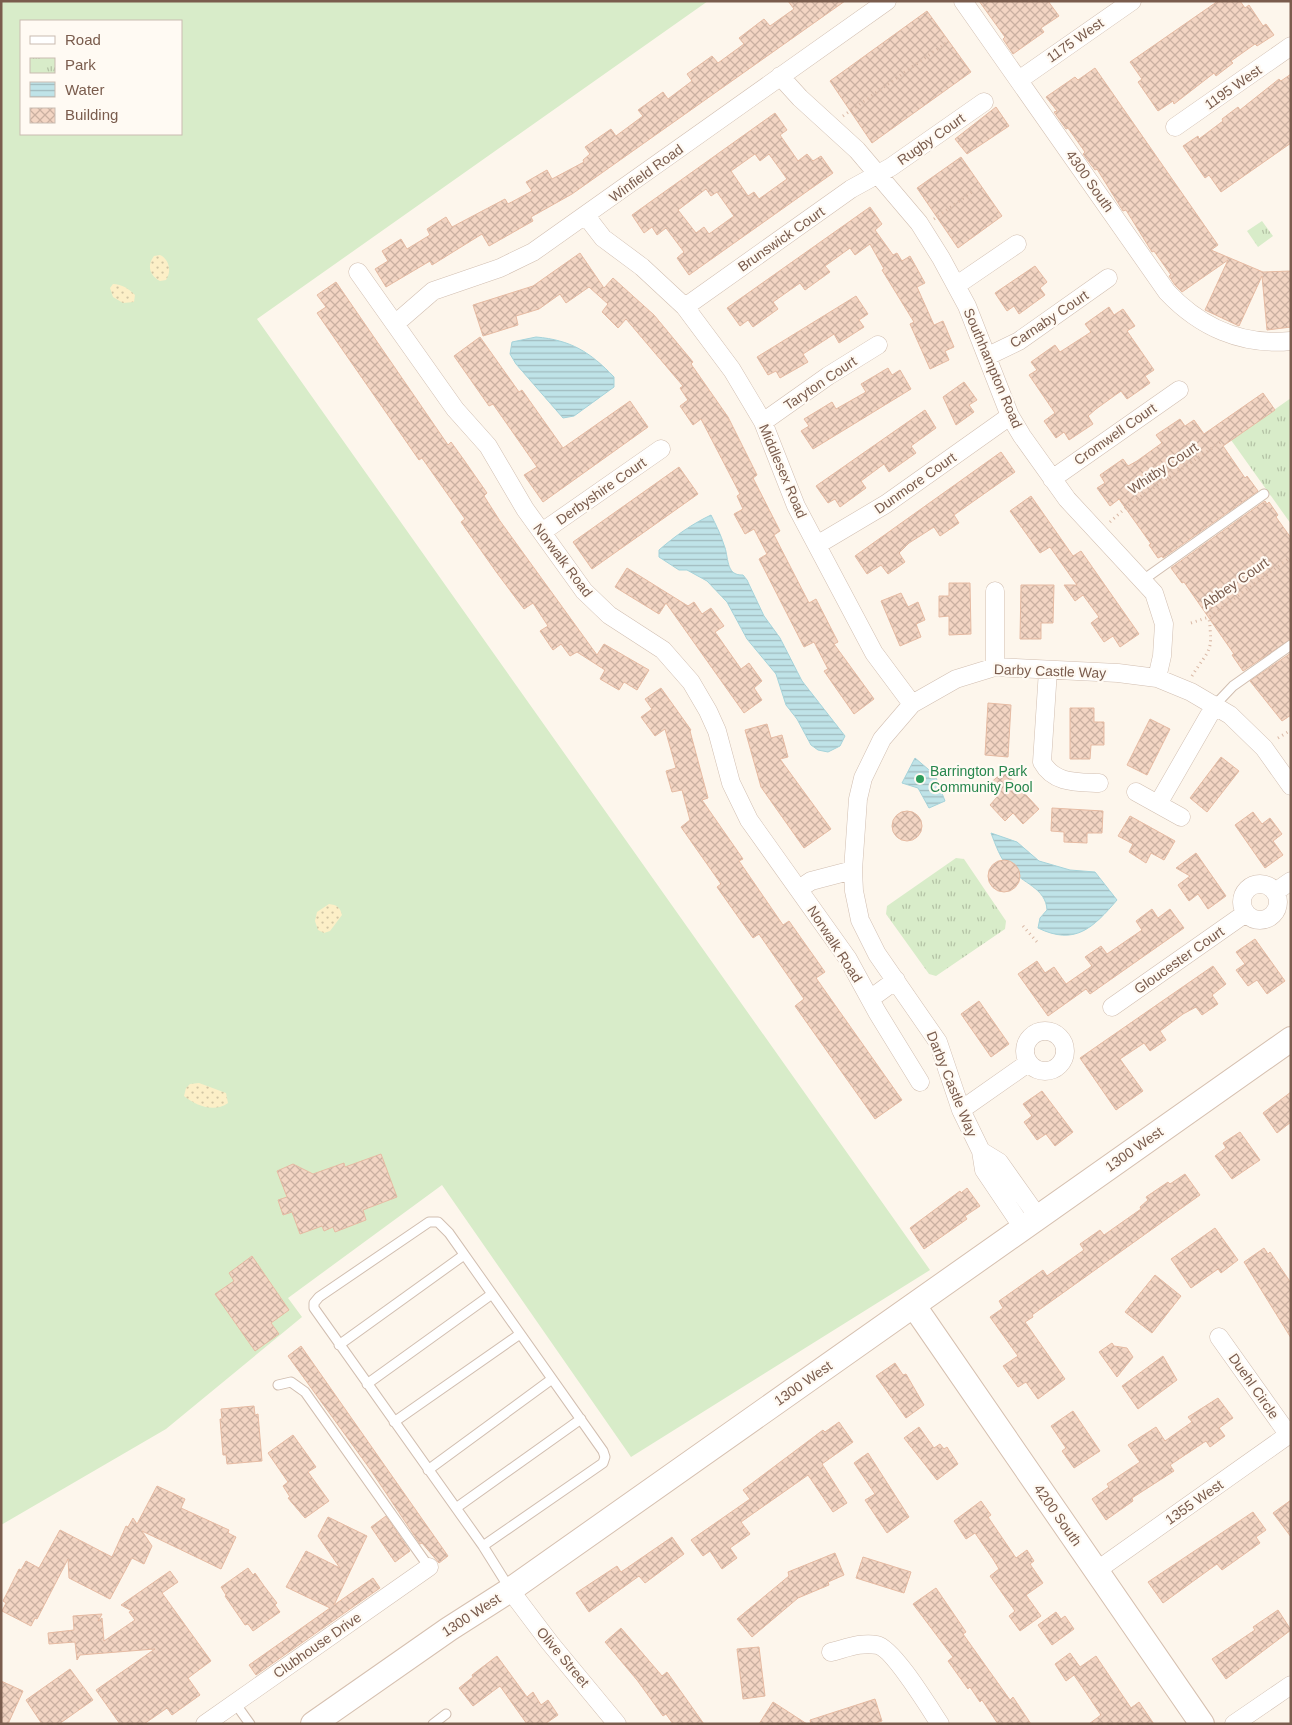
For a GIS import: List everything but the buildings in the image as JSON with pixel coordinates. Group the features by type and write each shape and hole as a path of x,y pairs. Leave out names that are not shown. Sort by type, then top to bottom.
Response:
{"street":[{"name":"Winfield Road","path":"395,324 433,291 521,259 586,216 887,1"},
{"name":"4300 South","path":"963,1 1167,292 1184,311 1212,327 1238,337 1262,342 1291,341"},
{"name":"1175 West","path":"1019,80 1132,1"},
{"name":"1195 West","path":"1175,127 1291,46"},
{"name":"Southhampton Road","path":"780,76 800,98 857,150 919,223 957,285 988,356 1010,416 1052,479 1073,506 1154,593 1164,624 1162,656 1157,678"},
{"name":"Rugby Court","path":"878,174 984,102"},
{"name":"Brunswick Court","path":"685,307 851,189 878,174"},
{"name":"Middlesex Road","path":"586,216 604,238 642,267 685,307 732,370 763,422 796,506 874,653 912,704"},
{"path":"957,285 1017,244"},
{"name":"Norwalk Road","path":"358,272 456,409 488,446 525,509 596,604 663,650 690,682 717,731 731,783 749,820 848,959 920,1082"},
{"name":"Carnaby Court","path":"988,356 1019,341 1108,278"},
{"name":"Taryton Court","path":"763,422 828,376 878,345"},
{"name":"Cromwell Court","path":"1052,479 1178,390"},
{"name":"Dunmore Court","path":"817,545 870,514 1010,416"},
{"name":"Derbyshire Court","path":"542,532 660,449"},
{"path":"994,591 995,667"},
{"name":"Darby Castle Way","path":"1031,1222 984,1170 981,1151 961,1110 938,1042 867,937 860,920 854,891 853,870 858,798 863,778 882,739 912,704 956,679 995,667 1157,678 1191,692 1243,726 1264,748 1291,786"},
{"path":"1048,670 1042,762 1050,773 1064,781 1100,783"},
{"path":"1158,804 1215,706"},
{"path":"1136,792 1180,817"},
{"path":"799,889 811,882 853,870"},
{"path":"1275,892 1291,881"},
{"path":"1266,885 1275,892 1279,903 1271,917 1255,920 1246,913 1242,902 1246,891 1250,887 1266,885"},
{"name":"Gloucester Court","path":"1112,1007 1246,913"},
{"path":"870,999 896,980"},
{"path":"1046,1031 1052,1032 1066,1040 1066,1053 1061,1065 1056,1069 1041,1071 1028,1063 1025,1052 1026,1045 1032,1035 1046,1031"},
{"name":"1300 West","path":"313,1724 449,1629 510,1590 1291,1039"},
{"path":"961,1110 1028,1063"},
{"name":"4200 South","path":"914,1306 1202,1724"},
{"name":"Duehl Circle","path":"1219,1337 1290,1434"},
{"name":"1355 West","path":"1096,1571 1290,1434"},
{"name":"Clubhouse Drive","path":"206,1724 429,1567"},
{"name":"Olive Street","path":"510,1590 550,1643 617,1724"},
{"path":"831,1652 862,1644 880,1645 897,1661 940,1724"},
{"path":"1234,1724 1291,1685"}],"lane":[{"path":"1143,580 1264,494"},
{"path":"1215,706 1233,686 1291,645"},
{"path":"483,1546 603,1463 605,1457 603,1451 581,1419 464,1255 438,1222 430,1222 319,1297 314,1303 314,1308 483,1546 510,1590"},
{"path":"339,1345 464,1255"},
{"path":"367,1384 492,1294"},
{"path":"394,1422 520,1334"},
{"path":"428,1470 552,1379"},
{"path":"278,1385 290,1382 305,1392 429,1567"},
{"path":"456,1508 581,1419"},
{"path":"235,1703 250,1724"},
{"path":"433,1724 446,1714"}],"path":[{"path":"839,119 946,43"},
{"path":"932,221 972,192"},
{"name":"Whitby Court","path":"1118,514 1221,442"},
{"name":"Abbey Court","path":"1191,623 1209,617 1291,557"},
{"path":"1191,678 1208,655 1212,642 1209,617"},
{"path":"1273,741 1291,730"},
{"path":"1023,926 1038,942"}],"green space":[{"path":"1,1 708,1 257,319 930,1270 631,1457 442,1185 288,1298 302,1317 166,1429 1,1525"},
{"path":"1262,221 1273,236 1258,247 1247,231"},
{"path":"1291,398 1291,524 1231,440"},
{"path":"956,858 964,859 1006,921 1005,929 936,976 929,974 886,914 887,906"}],"sand":[{"path":"160,255 166,259 169,273 166,280 160,281 151,273 150,263 154,256"},
{"path":"113,284 122,286 133,293 135,295 134,302 123,303 113,297 110,288"},
{"path":"329,904 338,907 342,915 330,931 324,933 318,930 315,921 317,912"},
{"path":"199,1083 226,1093 228,1103 217,1108 211,1108 194,1103 184,1096 186,1088 190,1084"}],"water":[{"path":"536,337 570,344 588,354 614,377 614,387 574,416 563,418 516,364 510,354 512,342"},
{"path":"711,515 726,549 730,569 737,574 743,575 747,580 764,616 780,638 802,681 845,736 840,746 828,752 818,750 811,745 797,719 786,705 776,674 747,639 727,602 707,581 687,570 679,570 659,557 659,550 677,535"},
{"name":"Barrington Park Community Pool","path":"915,758 935,775 945,801 929,808 918,788 902,783"},
{"path":"991,833 1017,842 1039,861 1070,870 1095,872 1117,900 1100,919 1082,931 1063,935 1038,928 1040,918 1047,910 1046,902 1038,891 1014,873 1006,864 998,852"}],"place":[{"name":"Barrington Park Community Pool","path":"920,779"}]}
